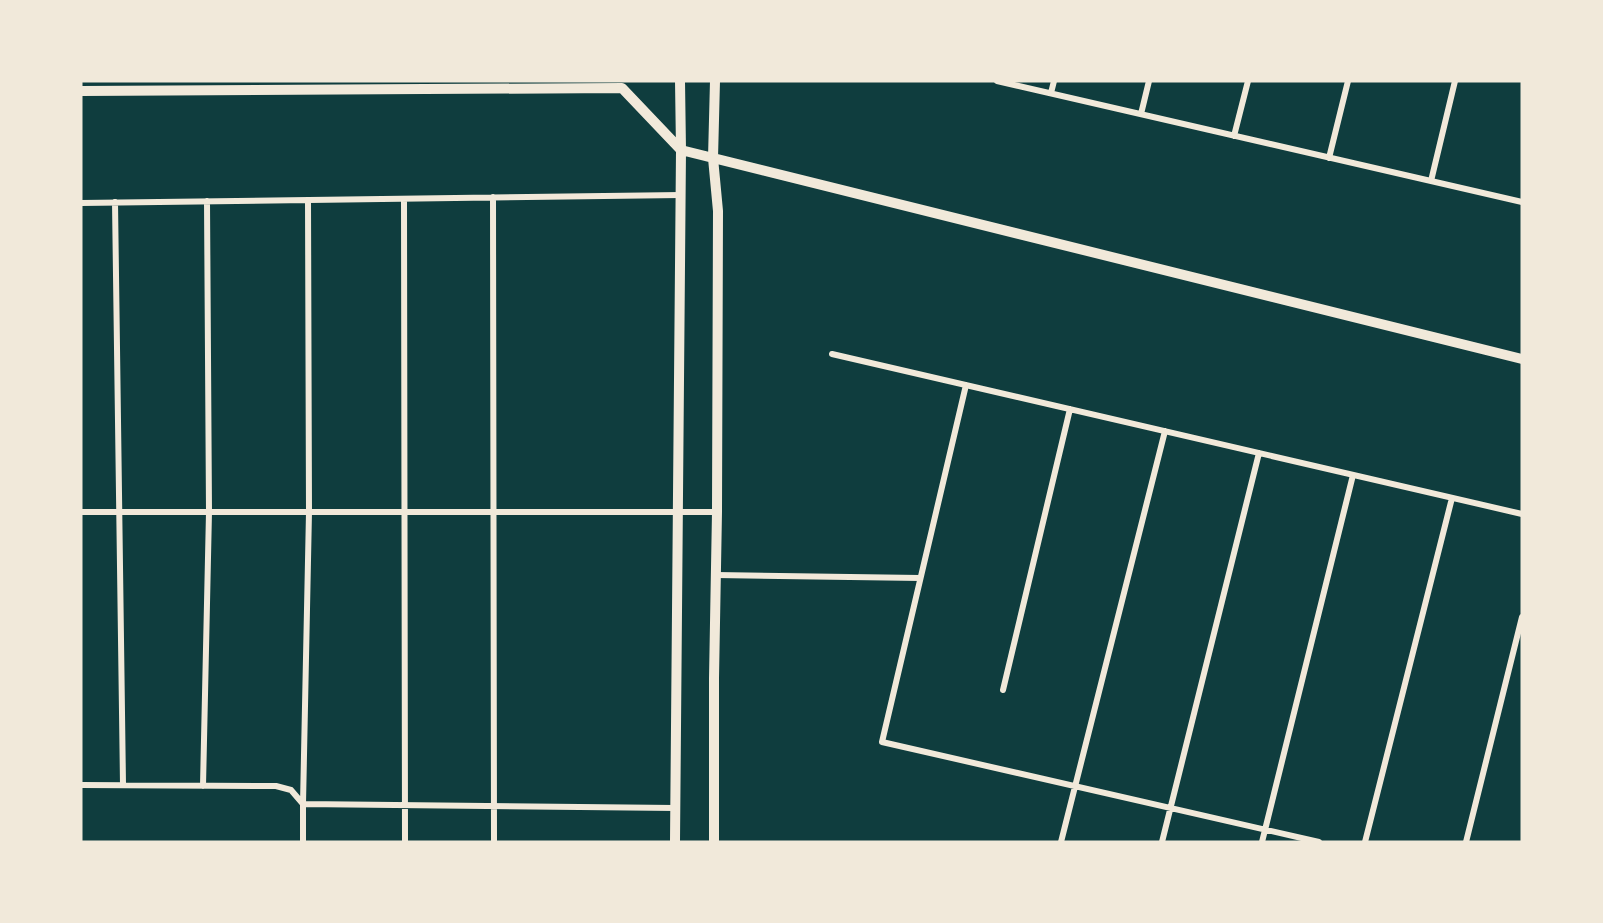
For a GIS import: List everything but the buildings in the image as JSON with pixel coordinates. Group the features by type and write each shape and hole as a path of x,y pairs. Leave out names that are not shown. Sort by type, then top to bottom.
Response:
{"street":[{"path":"675,842 680,81"},
{"path":"714,842 718,211 713,158 715,81"},
{"path":"997,81 1522,202"},
{"path":"1051,93 1054,81"},
{"path":"1141,114 1149,81"},
{"path":"1234,136 1248,81"},
{"path":"1329,158 1348,81"},
{"path":"1431,181 1455,81"},
{"path":"81,91 495,85 622,88 681,150 1522,359"},
{"path":"81,202 681,195"},
{"path":"493,197 494,842"},
{"path":"404,199 405,842"},
{"path":"303,842 309,512 308,200"},
{"path":"203,786 209,512 207,201"},
{"path":"114,202 123,785"},
{"path":"832,354 1522,514"},
{"path":"966,385 882,742 1319,842"},
{"path":"1003,690 1070,409"},
{"path":"1061,842 1165,431"},
{"path":"1162,842 1259,453"},
{"path":"1262,842 1353,475"},
{"path":"1365,842 1452,498"},
{"path":"81,512 717,512"},
{"path":"716,575 920,578"},
{"path":"1466,842 1522,617"},
{"path":"81,785 276,786 291,790 303,804 675,808"}]}
